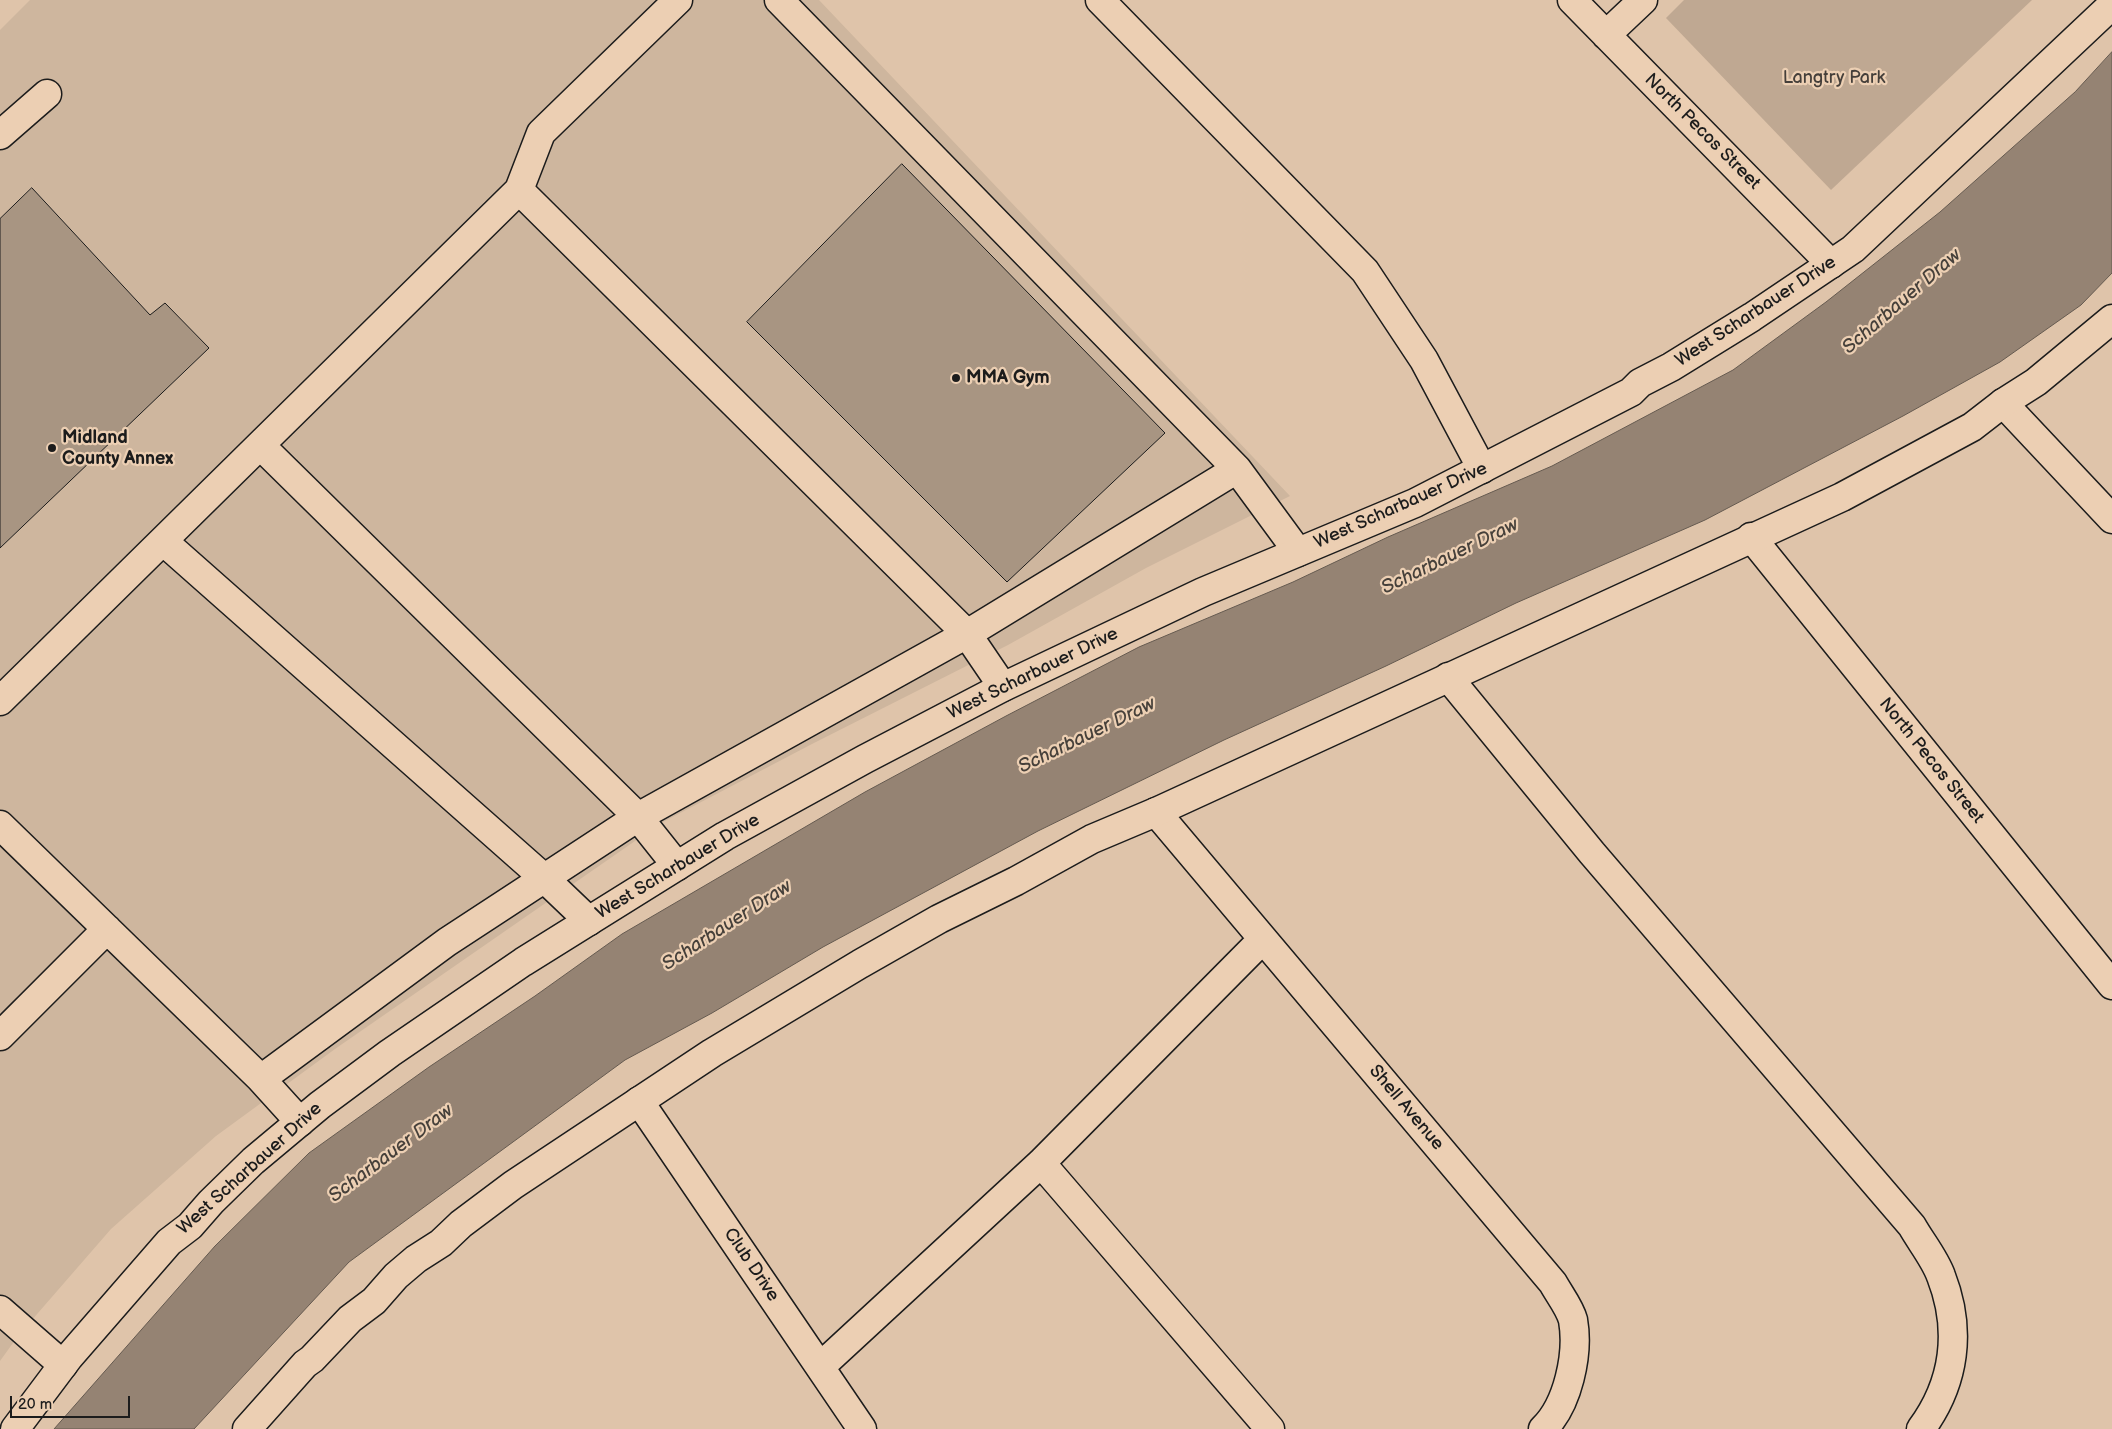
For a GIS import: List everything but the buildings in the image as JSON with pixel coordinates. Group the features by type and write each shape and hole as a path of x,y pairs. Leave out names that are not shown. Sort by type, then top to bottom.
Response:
{"main road":[{"path":"0,701 519,190 541,133 678,0"},
{"path":"779,0 1236,469 1298,552"},
{"path":"1100,0 1365,271 1424,360 1482,469"},
{"name":"North Pecos Street","path":"1572,0 1832,264"},
{"path":"1606,35 1642,0"},
{"name":"West Scharbauer Drive","path":"15,1429 63,1366 169,1242 190,1226 211,1202 253,1162 320,1105 390,1053 523,962 677,866 793,798 1003,687 1203,592 1416,503 1631,392 1640,383 1671,367 1752,317 1853,249 1874,232 2112,6"},
{"path":"0,135 47,94"},
{"path":"519,190 967,634 1003,687"},
{"path":"247,1429 305,1364 350,1319 374,1301 396,1276 416,1259 441,1243 461,1224 513,1185 720,1048 860,964 1092,839 1156,812 1751,537 1842,497 1972,427 2003,403 2036,382 2112,319"},
{"path":"2003,403 2112,519"},
{"path":"260,444 638,817 677,866"},
{"path":"261,1079 447,942 638,817 967,634 1236,469"},
{"name":"North Pecos Street","path":"1751,537 2112,985"},
{"path":"163,540 544,878 589,921"},
{"path":"1448,677 1592,854 1912,1226 1940,1274 1951,1307 1952,1349 1947,1382 1933,1412 1921,1429"},
{"name":"Shell Avenue","path":"1156,812 1553,1283 1572,1318 1575,1345 1572,1370 1563,1398 1543,1429"},
{"path":"0,825 261,1079 300,1122"},
{"path":"0,1036 107,930"},
{"path":"820,1367 1041,1163 1263,939"},
{"name":"Club Drive","path":"639,1101 862,1429"},
{"path":"1041,1163 1270,1429"},
{"path":"0,1310 63,1366"}],"shaded area":[{"path":"30,0 819,0 1290,496 1146,568 1008,645 661,823 335,1049 216,1136 111,1229 18,1336 0,1361 0,30"}],"green space":[{"name":"Langtry Park","path":"1684,0 2032,0 1831,190 1666,18"}],"water":[{"name":"Scharbauer Draw","path":"2112,52 2112,273 2081,305 2000,362 1903,416 1705,520 1516,603 1386,666 1224,740 1038,831 823,947 712,1013 625,1060 349,1262 194,1429 54,1429 215,1246 309,1153 429,1067 535,996 622,934 865,792 1139,647 1293,582 1388,537 1552,466 1733,370 1826,302 1940,212 2075,92"}],"place":[{"name":"MMA Gym","path":"956,378"},
{"name":"Midland County Annex","path":"52,448"}]}
